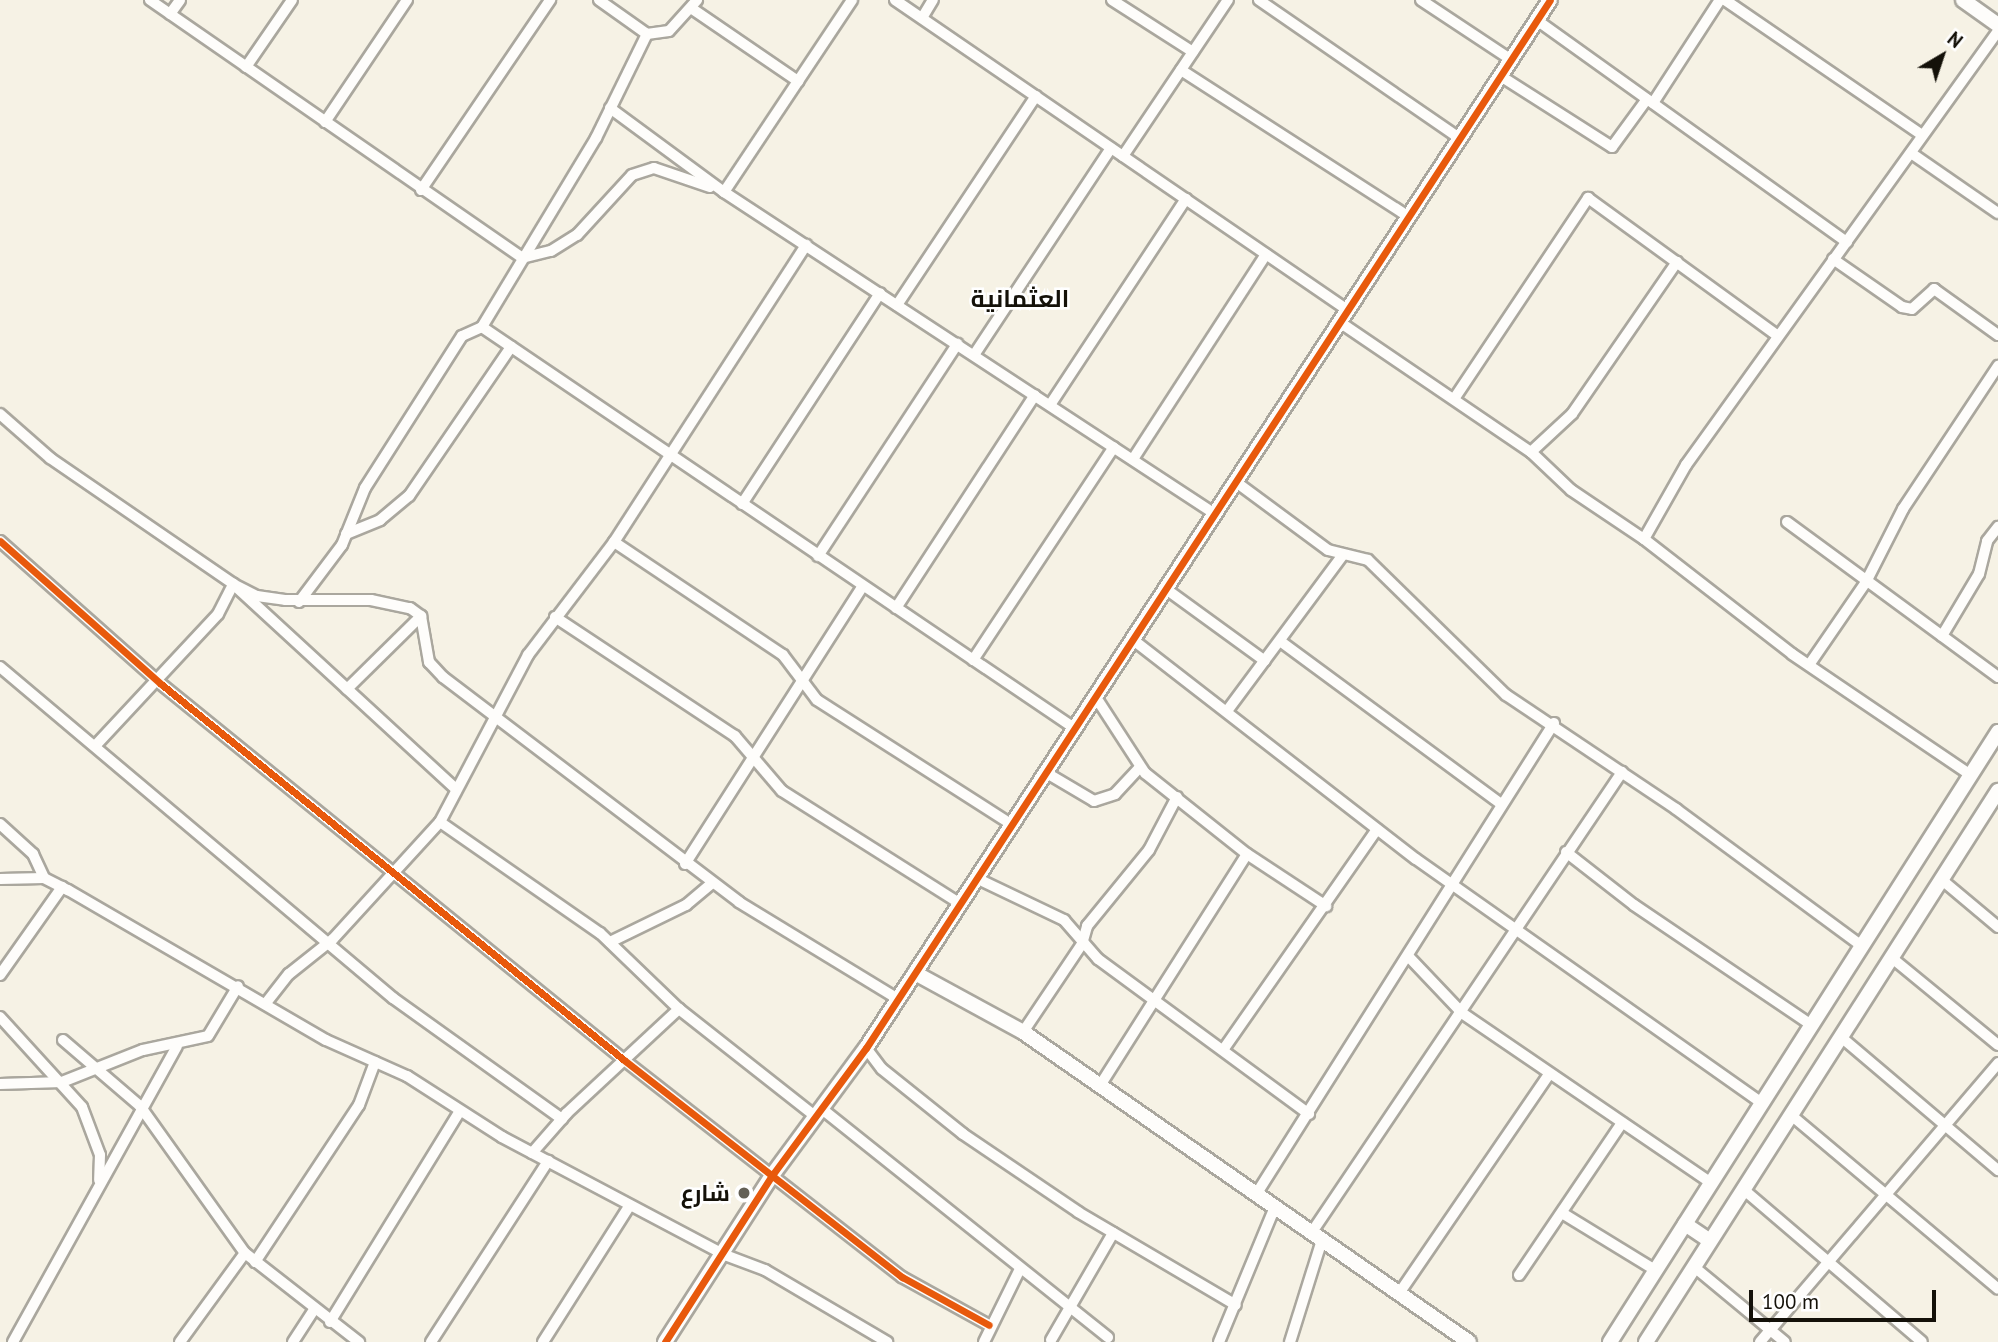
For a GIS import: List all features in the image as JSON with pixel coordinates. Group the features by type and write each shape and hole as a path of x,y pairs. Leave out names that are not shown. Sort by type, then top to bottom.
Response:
{"street":[{"path":"150,0 522,258 551,251 577,235 632,174 654,169 724,192"},
{"path":"170,14 180,0"},
{"path":"246,67 292,0"},
{"path":"325,122 407,0"},
{"path":"421,190 550,0"},
{"path":"599,0 647,34 669,31 694,4 798,81"},
{"path":"724,192 852,0"},
{"path":"895,0 1266,254 1454,399 1531,452 1571,490 1644,539 1809,665 1971,775"},
{"path":"922,18 933,0"},
{"path":"1112,0 1193,52"},
{"path":"1123,156 1228,0"},
{"path":"1259,0 1459,138"},
{"path":"1420,0 1510,59"},
{"path":"665,1342 725,1255 773,1174 866,1048 1345,317 1406,215 1550,0"},
{"path":"1499,75 1612,146 1650,101 1723,0 1922,135"},
{"path":"1963,0 1998,25"},
{"path":"1538,21 1847,242"},
{"path":"1644,539 1686,465 1998,31"},
{"path":"299,602 346,534 365,488 462,336 482,327 610,108 647,34"},
{"path":"1181,70 1406,215"},
{"path":"897,305 1036,96"},
{"path":"610,108 724,192 1215,514"},
{"path":"974,355 1111,148"},
{"path":"1911,153 1998,213"},
{"path":"1454,399 1588,198 1778,336"},
{"path":"1050,405 1186,199"},
{"path":"266,1003 289,974 327,943 440,822 455,788 497,717 505,693 555,617 614,542 667,454 806,245"},
{"path":"1133,459 1266,254"},
{"path":"1833,259 1902,307 1912,309 1934,289 1998,335"},
{"path":"1531,452 1572,414 1677,262"},
{"path":"742,504 880,293"},
{"path":"482,327 1074,728"},
{"path":"818,556 957,344"},
{"path":"346,534 380,520 409,496 511,347"},
{"path":"1809,665 1866,582 1903,509 1998,366"},
{"path":"896,608 1035,395"},
{"path":"0,414 50,458 233,584 257,596 299,602 402,603 421,616 429,662 497,717 712,883 898,999"},
{"path":"973,660 1114,447"},
{"path":"1236,482 1342,556 1368,560 1478,671 1862,946"},
{"path":"1787,523 1998,677"},
{"path":"1942,636 1979,574 1987,541 1998,527"},
{"path":"0,541 156,679 393,875 624,1060 773,1174 902,1278 989,1325"},
{"path":"614,542 783,655 817,700 1011,824"},
{"path":"1227,711 1342,556"},
{"path":"95,746 218,614 233,584"},
{"path":"233,584 455,788"},
{"path":"685,864 863,586"},
{"path":"1166,589 1265,661"},
{"path":"347,689 421,616"},
{"path":"555,617 735,736 782,791 960,903"},
{"path":"1132,639 1451,884 1762,1103"},
{"path":"1280,641 1500,803"},
{"path":"0,667 393,998 562,1119"},
{"path":"1095,696 1140,766 1247,854 1326,906"},
{"path":"1257,1193 1408,956 1500,803 1554,723"},
{"path":"1610,1342 1998,732"},
{"path":"1045,772 1094,801 1115,794 1140,766"},
{"path":"1290,1342 1317,1236 1566,852 1622,772"},
{"path":"1023,1032 1082,944 1087,926 1149,849 1177,797"},
{"path":"1646,1342 1942,880 1996,801"},
{"path":"440,822 610,942 679,1009 819,1113 1019,1271 1108,1337"},
{"path":"0,824 33,854 44,877"},
{"path":"1223,1050 1326,906 1377,829"},
{"path":"1566,852 1634,905 1811,1025"},
{"path":"1101,1084 1247,854"},
{"path":"0,879 44,877 532,1153 725,1255 765,1270 887,1342"},
{"path":"976,877 1065,920 1082,944 1309,1114"},
{"path":"1942,880 1998,927"},
{"path":"610,942 686,905 712,883"},
{"path":"0,975 62,887"},
{"path":"1408,956 1462,1013 1711,1183"},
{"path":"1892,958 1998,1045"},
{"path":"915,973 1023,1032 1469,1342"},
{"path":"0,1084 62,1082 143,1050 177,1046 208,1035 238,986"},
{"path":"532,1153 562,1119 679,1009"},
{"path":"0,1017 62,1082 93,1126 100,1155 99,1186"},
{"path":"1841,1037 1998,1170"},
{"path":"63,1040 140,1106 245,1253 314,1310 359,1342"},
{"path":"13,1342 140,1106 177,1046"},
{"path":"866,1048 881,1069 963,1134 1113,1233 1236,1305"},
{"path":"255,1262 359,1105 374,1062"},
{"path":"1760,1342 1998,1063"},
{"path":"1400,1292 1549,1074"},
{"path":"330,1322 460,1111"},
{"path":"1791,1115 1888,1193 1998,1289"},
{"path":"1519,1275 1622,1123"},
{"path":"431,1342 548,1161"},
{"path":"1743,1189 1830,1260 1922,1342"},
{"path":"543,1342 630,1205"},
{"path":"1219,1342 1275,1207"},
{"path":"1562,1213 1656,1270"},
{"path":"1685,1224 1710,1241"},
{"path":"1051,1340 1067,1304 1113,1233"},
{"path":"180,1342 245,1253"},
{"path":"1693,1266 1786,1342"},
{"path":"984,1342 989,1325 1019,1271"},
{"path":"293,1342 314,1310"}],"cycle path":[{"path":"665,1342 773,1174 866,1048 1550,0"},
{"path":"0,541 161,684 624,1060 902,1277 989,1325"}],"place":[{"name":"شارع","path":"744,1193"}],"district":[{"name":"العثمانية","path":"1020,299"}]}
